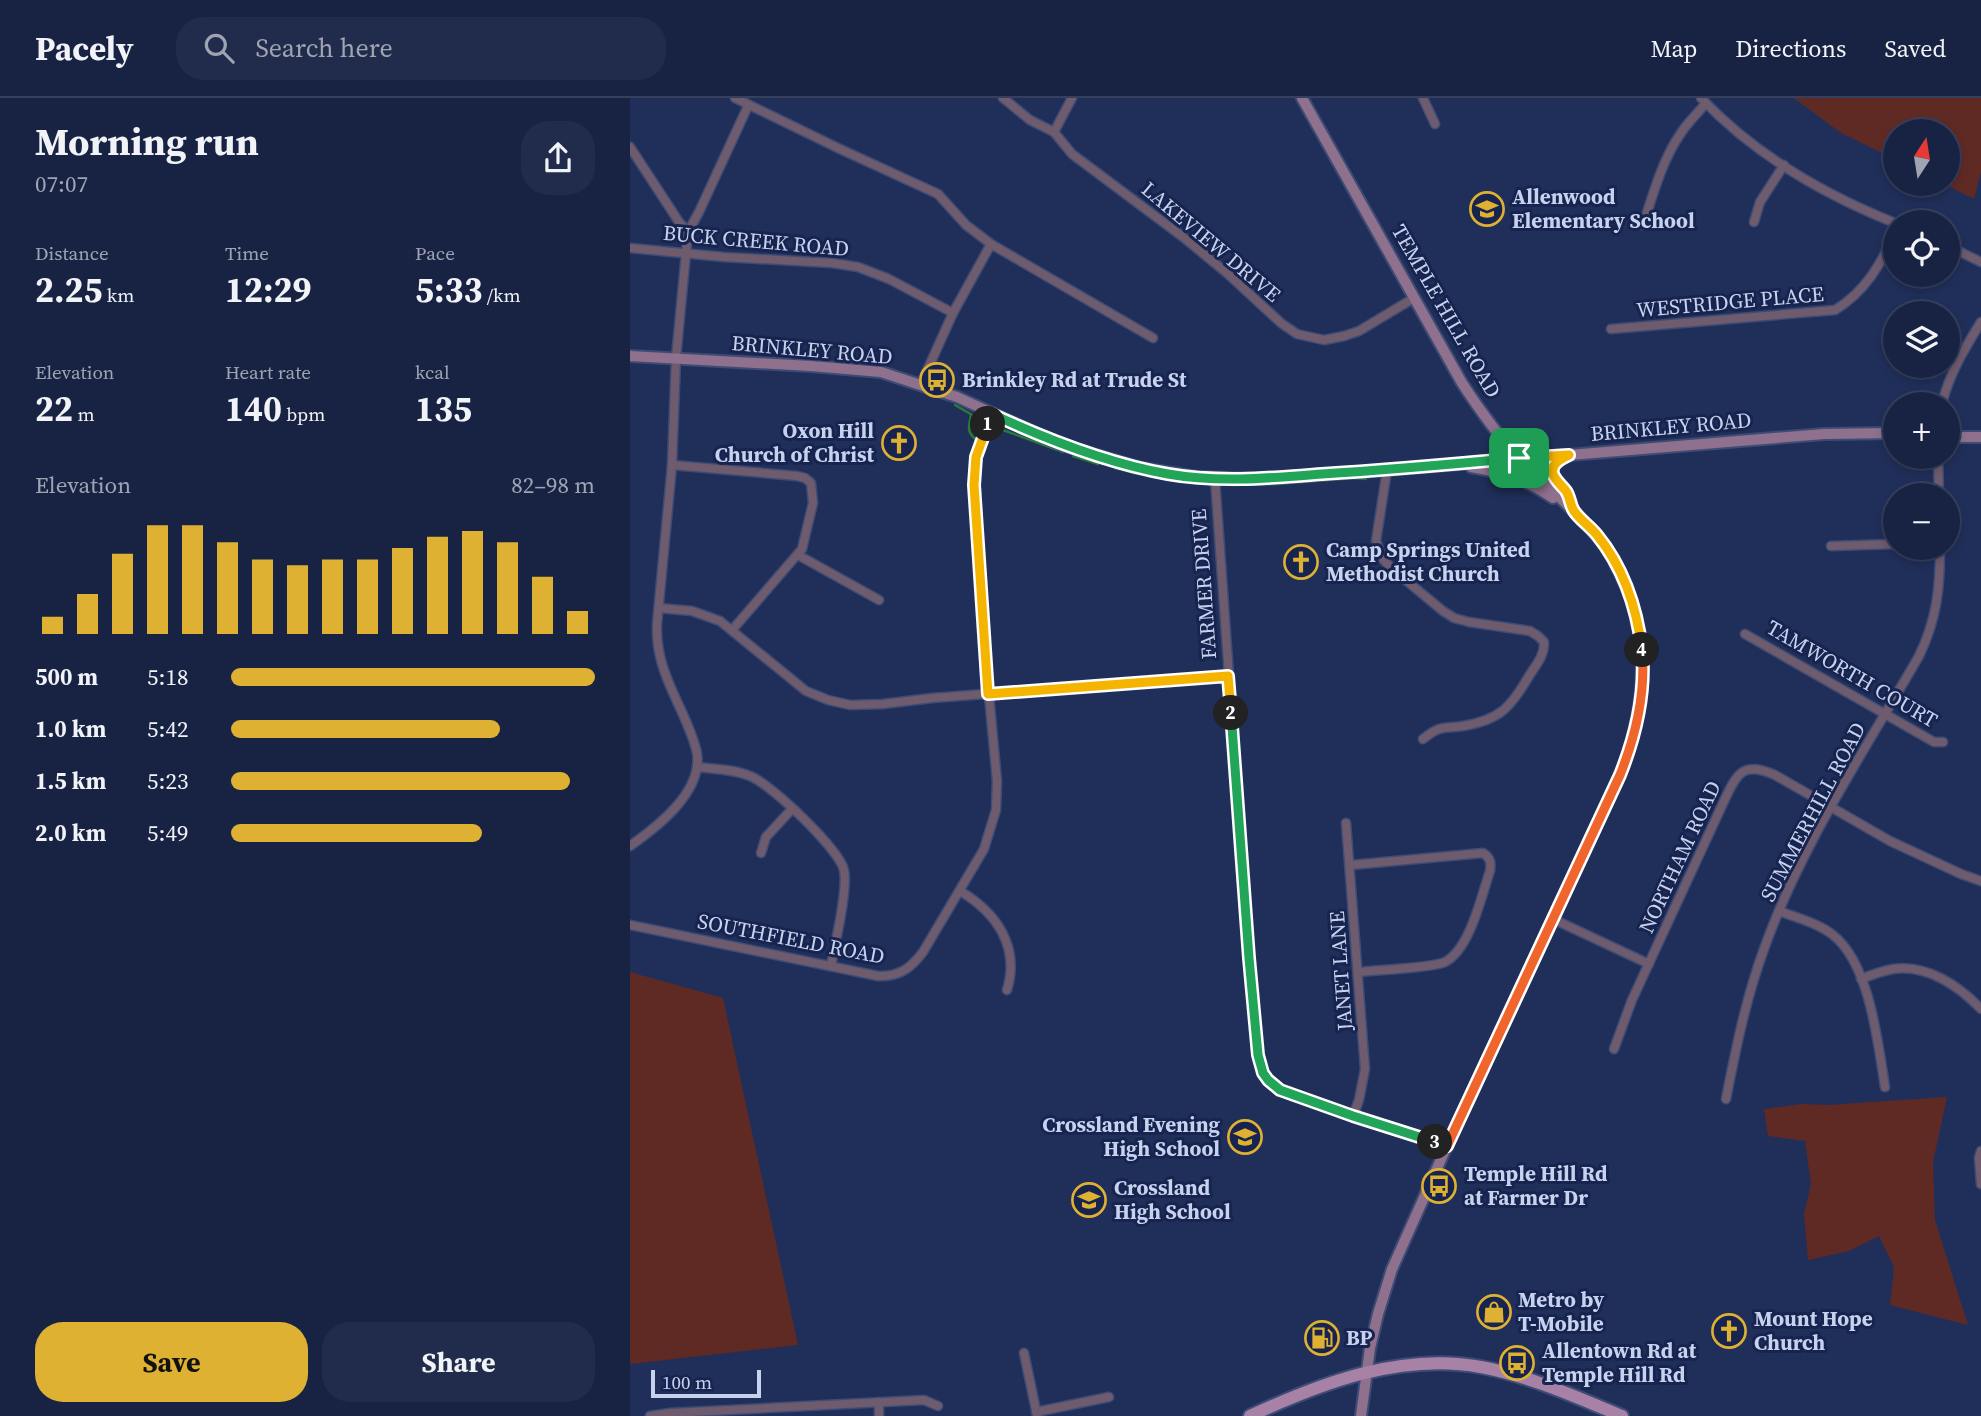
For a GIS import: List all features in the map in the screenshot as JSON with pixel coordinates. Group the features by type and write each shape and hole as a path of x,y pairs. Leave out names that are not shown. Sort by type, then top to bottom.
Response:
{"main road":[{"name":"TEMPLE HILL ROAD","path":"1302,98 1462,383 1519,458 1597,535 1611,555 1630,595 1643,662 1638,718 1629,754 1392,1269 1378,1314 1366,1373 1361,1416"},
{"name":"BRINKLEY ROAD","path":"630,356 881,372 957,397 1062,445 1112,461 1170,474 1215,479 1261,479 1387,470 1824,434 1883,433"},
{"path":"1960,437 1981,437"},
{"path":"1569,455 1553,465 1552,470 1553,476 1567,493 1573,510"},
{"path":"1455,464 1494,471 1529,482 1573,510"},
{"path":"1250,1416 1318,1388 1366,1373 1426,1363 1481,1367 1525,1378 1622,1416"}],"street":[{"path":"735,98 938,194 970,229 991,244 1153,338"},
{"name":"LAKEVIEW DRIVE","path":"1003,98 1030,120 1054,132 1072,154 1183,237 1297,334 1324,340 1344,336 1359,331 1414,298"},
{"path":"1054,132 1072,98"},
{"path":"1423,98 1435,124"},
{"path":"1643,225 1674,144 1704,101 1757,147 1784,165 1838,197 1883,218"},
{"path":"630,846 683,799 697,767 693,738 660,662 657,634 672,465 676,358 688,232 748,106"},
{"path":"630,146 688,232"},
{"path":"1754,222 1760,202 1784,165"},
{"path":"921,384 953,313 991,244"},
{"name":"BUCK CREEK ROAD","path":"630,248 858,267 889,279 953,313"},
{"path":"1960,252 1981,262"},
{"name":"WESTRIDGE PLACE","path":"1611,329 1835,310 1851,300 1870,279 1883,258"},
{"path":"1946,392 1956,366 1981,322"},
{"name":"SOUTHFIELD ROAD","path":"630,925 878,976 892,976 902,972 923,952 984,849 996,810 997,781 988,694 974,469 979,446 992,414"},
{"path":"672,465 778,474 807,480 812,486 813,503 805,543 798,555 733,629"},
{"path":"1387,470 1376,541 1383,559 1391,568 1454,618 1530,631 1544,642 1544,651 1507,709 1488,719 1437,728 1423,739"},
{"name":"FARMER DRIVE","path":"1215,479 1249,958 1260,1064 1268,1080 1280,1090 1447,1146"},
{"path":"1832,546 1883,544"},
{"path":"798,555 879,600"},
{"name":"SUMMERHILL ROAD","path":"1726,1099 1740,1028 1764,947 1798,868 1919,656 1931,629 1938,597 1940,560"},
{"path":"659,608 684,609 720,621 806,691 838,703 866,705 1228,676"},
{"name":"TAMWORTH COURT","path":"1745,634 1934,742 1943,742"},
{"path":"697,767 749,775 776,792 836,853 844,869 845,883 831,966"},
{"name":"NORTHAM ROAD","path":"1614,1049 1626,1014 1725,799 1738,775 1751,768 1781,778 1890,841 1981,881"},
{"path":"761,853 766,837 792,809"},
{"name":"JANET LANE","path":"1346,822 1366,1069 1353,1116"},
{"path":"1351,865 1483,853 1491,863 1466,939 1460,950 1448,960 1359,972"},
{"path":"960,891 976,900 990,914 1003,934 1012,967 1007,990"},
{"path":"1779,911 1834,935 1848,952 1861,979 1875,1023 1885,1087"},
{"path":"1553,919 1649,964"},
{"path":"1861,979 1890,970 1918,970 1952,984 1966,993 1981,1009"},
{"path":"1981,1151 1981,1184"},
{"path":"1024,1353 1037,1414 1109,1397"},
{"path":"650,1416 784,1411 924,1400 938,1406"},
{"path":"879,1402 879,1416"}],"shaded area":[{"path":"1794,98 1981,98 1981,172 1974,199 1960,192 1960,119 1883,119 1883,153 1841,133"},
{"path":"630,972 723,998 798,1345 630,1364"},
{"path":"1947,1097 1933,1162 1935,1220 1968,1325 1890,1305 1894,1267 1879,1236 1849,1251 1808,1260 1804,1214 1811,1184 1805,1141 1768,1136 1764,1109 1802,1104 1828,1105"}],"waterway":[{"path":"955,405 974,416"},
{"path":"971,415 969,431 976,440"},
{"path":"1003,430 1063,452"},
{"path":"1073,456 1098,464"},
{"path":"1115,468 1139,474"},
{"path":"1148,476 1204,483"},
{"path":"1232,485 1366,479"}],"place":[{"name":"Allenwood Elementary School","path":"1487,209"},
{"name":"Brinkley Rd at Trude St","path":"937,380"},
{"name":"Oxon Hill Church of Christ","path":"899,443"},
{"name":"Camp Springs United Methodist Church","path":"1301,562"},
{"name":"Crossland Evening High School","path":"1245,1137"},
{"name":"Temple Hill Rd at Farmer Dr","path":"1439,1186"},
{"name":"Crossland High School","path":"1089,1200"},
{"name":"Metro by T-Mobile","path":"1494,1312"},
{"name":"Mount Hope Church","path":"1729,1331"},
{"name":"BP","path":"1322,1338"},
{"name":"Allentown Rd at Temple Hill Rd","path":"1517,1363"}],"route":[{"path":"992,414 1062,445 1104,458 1143,469 1215,479 1261,479 1519,458 1569,455 1553,465 1553,476 1567,493 1573,510 1597,535 1611,555 1626,584 1640,639 1643,685 1629,754 1447,1146 1280,1090 1263,1073 1258,1055 1249,958 1228,676 988,694 974,469 979,446 992,414"}]}
